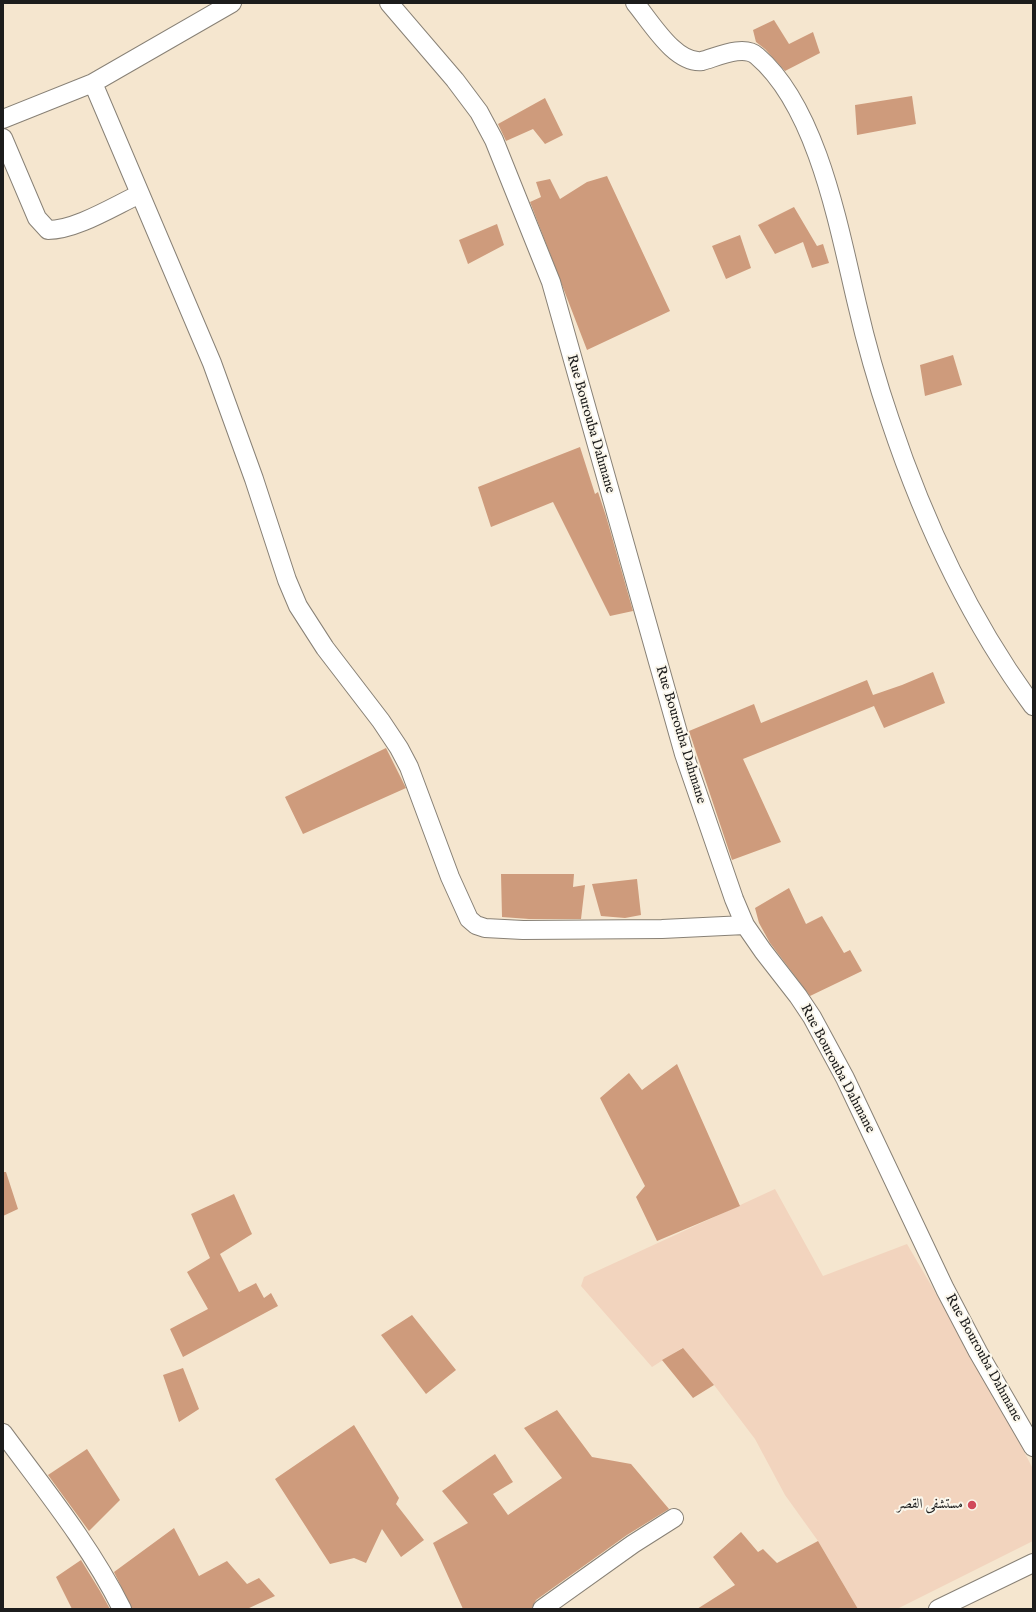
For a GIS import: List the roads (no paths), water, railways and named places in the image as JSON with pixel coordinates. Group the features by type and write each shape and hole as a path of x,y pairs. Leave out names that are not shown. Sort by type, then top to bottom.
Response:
{"street":[{"name":"Rue Bourouba Dahmane","path":"389,3 455,80 479,112 494,140 537,244 551,282 684,754 734,899 745,925 762,951 798,996 845,1078 945,1289 978,1352 1033,1447"},
{"path":"635,3 658,33 677,52 688,60 694,62 702,61 744,51 756,55 782,83 804,119 817,154 842,238 867,345 911,482 936,540 964,596 1002,661 1033,706"},
{"path":"3,119 93,83 225,5"},
{"path":"93,83 212,363 254,479 287,580 298,606 325,648 381,721 399,748 409,767 450,877 469,919 476,925 485,928 523,930 662,929 745,925"},
{"path":"3,138 37,218 48,230 58,230 85,220 140,194"},
{"path":"3,1433 86,1547 106,1577 122,1609"},
{"path":"542,1609 633,1544 674,1518"},
{"path":"938,1609 1033,1563"}],"place":[{"name":"مستشفى القصر","path":"972,1505"}]}
